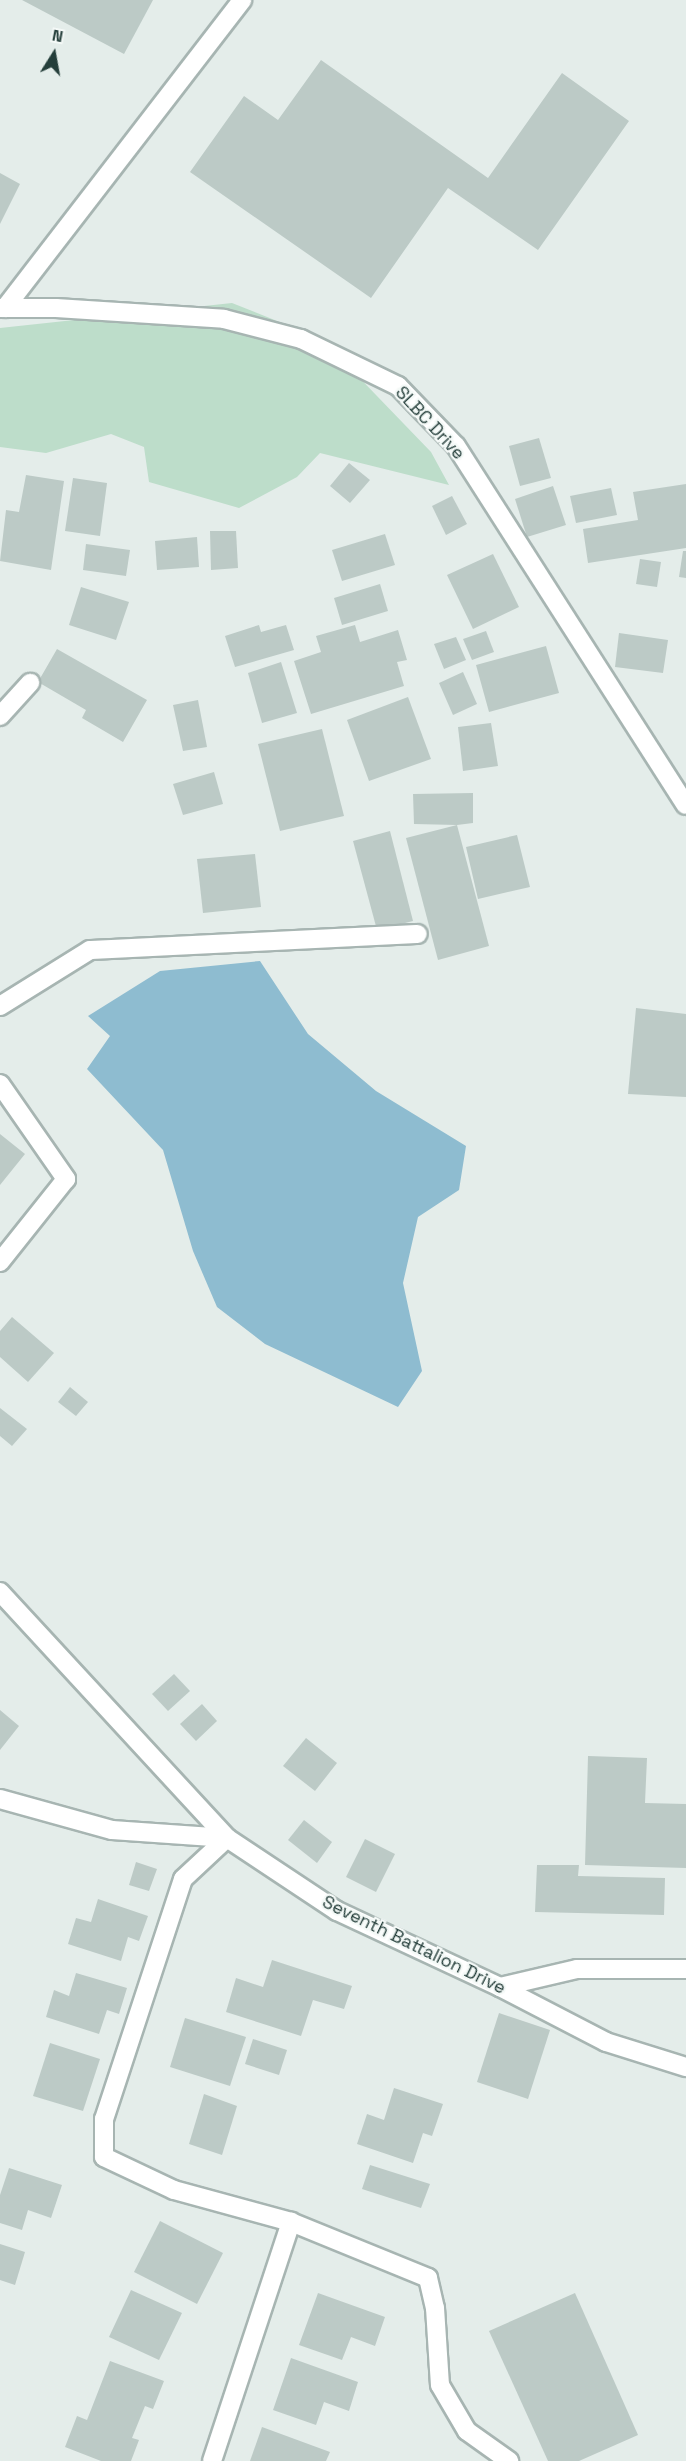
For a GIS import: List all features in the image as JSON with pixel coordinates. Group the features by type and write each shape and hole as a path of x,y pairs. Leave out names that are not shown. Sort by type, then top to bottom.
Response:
{"street":[{"path":"2,308 242,0"},
{"name":"SLBC Drive","path":"2,308 224,319 302,339 398,386 456,446 686,805"},
{"path":"0,716 30,683"},
{"path":"0,1006 90,950 418,934"},
{"path":"0,1084 66,1179 0,1262"},
{"name":"Seventh Battalion Drive","path":"0,1592 226,1838 337,1911 500,1987 606,2042 686,2067"},
{"path":"0,1798 112,1830 226,1838"},
{"path":"226,1838 183,1879 104,2119 104,2157 174,2190 291,2222 428,2278 435,2308 440,2385 467,2431 509,2461"},
{"path":"500,1987 577,1969 686,1969"},
{"path":"212,2461 291,2222"}],"green space":[{"path":"232,303 322,339 431,452 449,485 320,453 297,477 239,508 149,482 144,447 111,434 46,453 0,447 0,328"}],"water":[{"path":"260,961 308,1034 376,1091 466,1146 459,1190 418,1217 403,1283 422,1371 398,1407 265,1344 217,1307 193,1251 163,1150 87,1069 110,1036 88,1016 160,971"}],"building":[{"path":"22,0 153,0 124,54"},
{"path":"321,60 488,178 562,73 629,121 538,250 448,188 371,298 190,172 244,96 278,120"},
{"path":"0,173 20,184 0,224"},
{"path":"539,438 551,478 520,486 509,446"},
{"path":"349,463 370,480 350,503 330,486"},
{"path":"26,475 64,481 51,570 0,561 6,510 19,512"},
{"path":"73,478 107,483 100,536 65,531"},
{"path":"686,484 686,548 588,563 583,529 638,520 633,492"},
{"path":"553,486 566,525 527,537 515,499"},
{"path":"611,488 617,515 576,523 570,496"},
{"path":"452,496 467,524 446,535 432,506"},
{"path":"210,531 236,531 238,568 211,570"},
{"path":"385,534 395,565 342,581 332,550"},
{"path":"197,537 199,567 157,570 155,541"},
{"path":"86,544 130,550 126,576 83,570"},
{"path":"683,551 686,551 686,578 679,577"},
{"path":"493,554 519,607 473,629 447,575"},
{"path":"640,559 661,562 657,587 636,584"},
{"path":"380,584 388,611 342,625 334,598"},
{"path":"81,587 129,602 116,640 69,625"},
{"path":"259,625 261,632 286,625 294,650 235,667 225,636"},
{"path":"355,625 360,642 398,630 407,660 397,662 404,686 311,714 294,661 321,652 316,636"},
{"path":"486,631 494,652 472,660 463,639"},
{"path":"619,633 668,640 663,673 615,667"},
{"path":"456,637 466,660 444,669 434,644"},
{"path":"546,646 559,693 489,712 476,665"},
{"path":"57,649 147,700 123,742 82,718 86,710 38,682"},
{"path":"281,662 297,713 262,723 248,673"},
{"path":"463,672 477,704 453,715 439,683"},
{"path":"408,697 431,759 369,781 347,720"},
{"path":"198,700 207,747 183,751 173,705"},
{"path":"491,723 498,766 463,771 458,727"},
{"path":"322,729 344,816 280,831 258,744"},
{"path":"214,772 223,804 183,815 173,784"},
{"path":"473,793 473,823 414,824 413,794"},
{"path":"457,825 489,946 438,960 406,838"},
{"path":"390,831 413,921 377,930 353,841"},
{"path":"517,835 530,887 478,899 466,847"},
{"path":"255,854 261,907 203,913 197,859"},
{"path":"636,1008 686,1014 686,1097 628,1094"},
{"path":"0,1134 25,1154 0,1185"},
{"path":"12,1317 54,1353 28,1382 0,1357 0,1331"},
{"path":"70,1387 88,1402 76,1416 58,1402"},
{"path":"0,1408 27,1429 12,1446 0,1436"},
{"path":"174,1674 190,1691 168,1711 152,1694"},
{"path":"202,1704 217,1721 196,1741 180,1724"},
{"path":"0,1710 19,1726 0,1750"},
{"path":"306,1738 337,1763 315,1791 283,1766"},
{"path":"588,1756 647,1758 645,1803 686,1804 686,1868 585,1865"},
{"path":"304,1820 332,1842 317,1863 288,1840"},
{"path":"365,1839 395,1854 376,1892 346,1877"},
{"path":"136,1862 157,1869 149,1891 129,1885"},
{"path":"537,1865 579,1865 578,1876 665,1878 664,1915 535,1912"},
{"path":"98,1899 148,1916 139,1941 128,1937 121,1961 68,1944 76,1918 91,1922"},
{"path":"272,1960 352,1986 344,2009 313,2000 301,2036 226,2012 236,1978 263,1987"},
{"path":"76,1973 127,1988 119,2014 107,2010 99,2034 46,2017 54,1990 69,1996"},
{"path":"499,2013 550,2030 528,2099 477,2082"},
{"path":"185,2018 246,2037 230,2086 170,2067"},
{"path":"253,2039 287,2050 279,2075 245,2064"},
{"path":"50,2043 100,2059 83,2111 33,2096"},
{"path":"394,2088 443,2104 432,2136 423,2133 413,2163 357,2144 367,2114 384,2120"},
{"path":"204,2094 237,2106 222,2155 189,2144"},
{"path":"370,2165 430,2184 421,2208 362,2189"},
{"path":"9,2168 62,2185 51,2218 28,2210 22,2230 0,2223 0,2195"},
{"path":"160,2221 223,2253 197,2304 134,2272"},
{"path":"0,2244 25,2252 15,2285 0,2280"},
{"path":"131,2290 182,2313 159,2360 109,2337"},
{"path":"318,2293 385,2317 375,2346 351,2337 342,2360 299,2345"},
{"path":"575,2293 638,2435 579,2461 548,2461 489,2331"},
{"path":"291,2358 358,2382 349,2411 324,2402 316,2425 273,2410"},
{"path":"110,2361 164,2381 153,2409 145,2406 132,2438 139,2440 131,2461 101,2461 65,2447 77,2416 87,2420"},
{"path":"262,2427 330,2452 326,2461 250,2461"}]}
